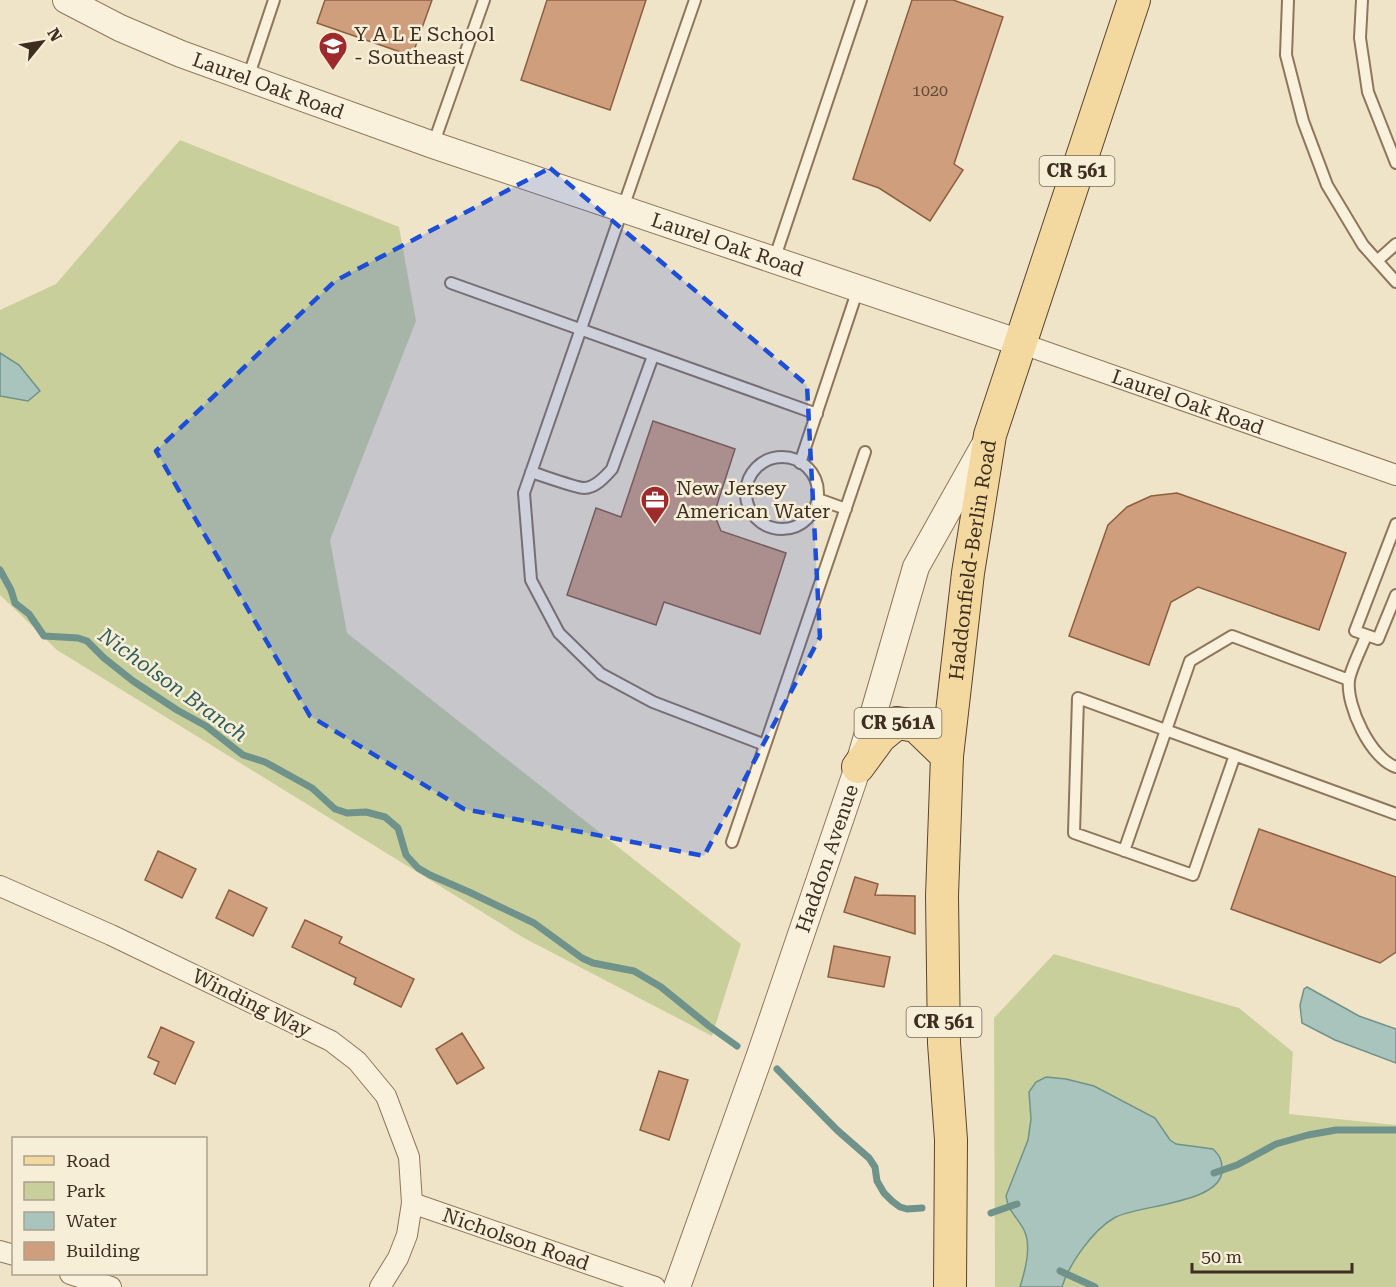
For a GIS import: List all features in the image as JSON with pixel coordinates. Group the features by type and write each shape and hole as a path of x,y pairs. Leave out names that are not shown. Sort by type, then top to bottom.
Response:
{"main road":[{"name":"Haddonfield-Berlin Road","path":"950,1287 951,1140 944,1043 942,896 947,756 968,573 990,435 1134,0"},
{"name":"CR 561A","path":"858,767 880,737 897,723 916,726 947,756"}],"street":[{"name":"Laurel Oak Road","path":"66,0 120,28 171,50 433,145 1020,343 1396,475"},
{"name":"Haddon Avenue","path":"677,1287 858,767 916,567 990,435"},
{"name":"Winding Way","path":"0,886 111,935 321,1036 357,1061 386,1096 409,1156 411,1203 407,1234 398,1258 380,1287"},
{"name":"Nicholson Road","path":"411,1203 655,1287"},
{"path":"73,1275 98,1285"}],"lane":[{"path":"249,78 274,0"},
{"path":"433,145 484,0"},
{"path":"695,0 524,493 531,580 559,633 601,674 653,702 765,745"},
{"path":"774,260 861,0"},
{"path":"1288,0 1286,55 1303,121 1327,185 1363,244 1396,282"},
{"path":"1362,0 1360,38 1368,92 1396,163"},
{"path":"1377,261 1396,244"},
{"path":"451,283 817,414"},
{"path":"800,463 858,288"},
{"path":"531,472 584,488 604,478 612,469 653,356"},
{"path":"732,842 865,452"},
{"path":"790,458 800,463 809,469 815,478 818,499 814,509 800,525 779,529 769,527 752,513 746,493 753,473 769,460 790,458"},
{"path":"818,499 846,509"},
{"path":"1396,524 1355,631 1378,639 1396,595"},
{"path":"1124,851 1190,661 1232,636 1349,681"},
{"path":"1366,636 1349,681 1354,713 1368,742 1390,766 1396,768"},
{"path":"1235,755 1193,875 1074,833 1078,698 1235,755 1396,814"}],"highlighted area":[{"path":"550,168 807,385 820,637 704,856 464,809 310,716 156,451 335,281"}],"green space":[{"path":"180,140 399,227 416,321 330,540 347,633 741,944 712,1036 524,938 57,650 0,595 0,310 56,284"},
{"path":"1054,954 1239,1008 1293,1052 1289,1114 1396,1125 1396,1287 995,1287 994,1018"}],"water":[{"path":"0,353 19,365 40,391 28,401 0,396"},
{"path":"1307,987 1359,1016 1396,1029 1396,1063 1335,1040 1302,1023 1300,1005 1304,989"},
{"path":"1046,1077 1094,1086 1155,1118 1170,1140 1176,1144 1213,1149 1220,1158 1222,1169 1219,1181 1209,1190 1177,1202 1125,1214 1106,1223 1083,1248 1070,1268 1062,1287 1020,1287 1028,1251 1026,1236 1006,1196 1028,1140 1031,1119 1029,1092 1036,1082"}],"building":[{"path":"325,0 432,0 412,56 317,23"},
{"path":"547,0 646,0 610,110 521,80"},
{"path":"912,0 953,0 1003,17 954,164 963,170 930,221 879,188 853,179"},
{"name":"New Jersey American Water","path":"653,421 735,449 714,514 721,531 786,553 760,634 664,602 656,625 567,595 596,508 621,517"},
{"path":"1177,493 1346,553 1319,630 1198,587 1171,602 1149,665 1069,636 1108,525 1127,507 1151,496"},
{"path":"1259,829 1396,877 1396,952 1380,963 1231,909"},
{"path":"158,851 196,869 182,898 145,880"},
{"path":"855,877 878,884 875,895 915,896 915,934 844,912"},
{"path":"229,890 267,908 253,936 216,918"},
{"path":"305,920 342,937 339,943 414,979 401,1007 354,984 356,978 292,947"},
{"path":"834,946 890,957 884,987 828,977"},
{"path":"161,1027 194,1042 175,1084 154,1074 159,1062 148,1057"},
{"path":"462,1033 484,1068 457,1084 436,1049"},
{"path":"659,1071 688,1080 669,1140 640,1130"}],"waterway":[{"name":"Nicholson Branch","path":"0,570 15,603 29,614 44,636 78,638 87,641 133,681 206,726 243,755 265,762 312,788 335,809 347,813 366,812 385,817 398,828 406,855 418,868 534,923 582,958 593,963 634,971 661,987 737,1046"},
{"name":"Nicholson Branch","path":"777,1069 837,1130 869,1158 875,1167 877,1181 892,1201 907,1209 922,1208"},
{"path":"1214,1173 1237,1165 1276,1144 1308,1135 1336,1130 1396,1130"},
{"name":"Nicholson Branch","path":"991,1213 1017,1204"},
{"path":"1060,1271 1095,1287"}],"place":[{"name":"Y A L E School - Southeast","path":"333,72"},
{"name":"New Jersey American Water","path":"655,526"}]}
